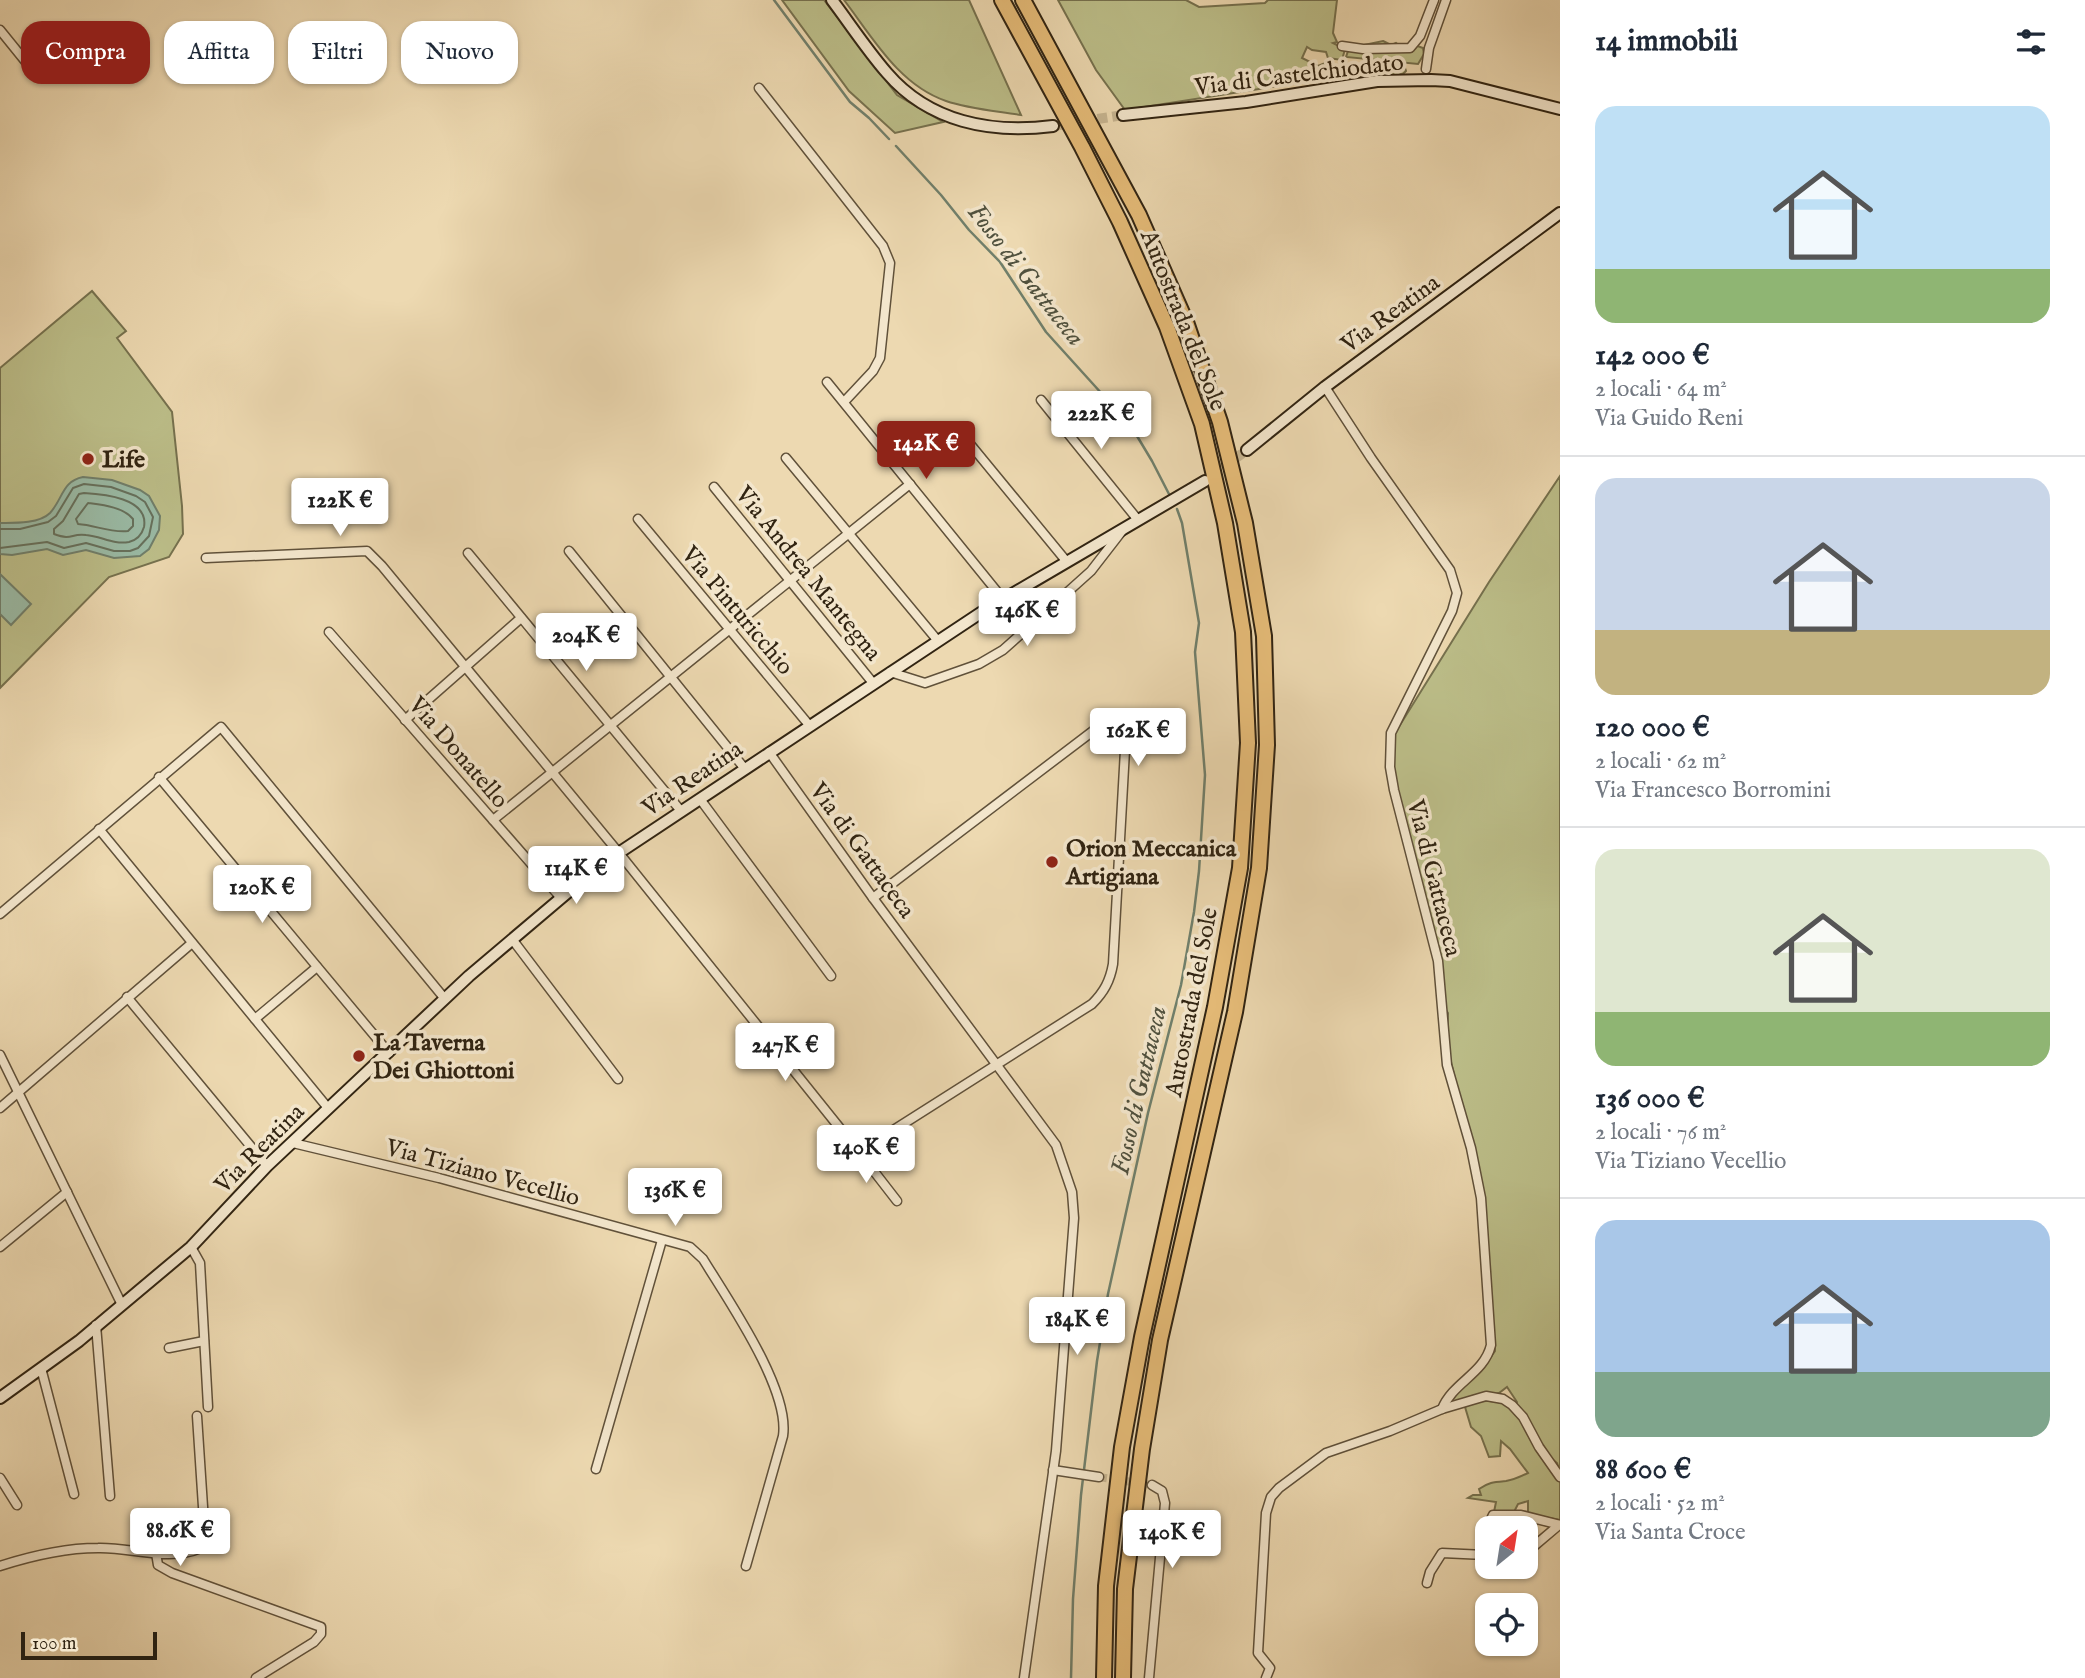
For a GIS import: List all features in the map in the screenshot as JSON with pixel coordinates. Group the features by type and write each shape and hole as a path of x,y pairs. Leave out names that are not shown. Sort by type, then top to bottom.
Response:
{"highway":[{"name":"Autostrada del Sole","path":"1002,0 1120,222 1167,327 1202,424 1225,523 1243,632 1248,743 1240,868 1215,1007 1142,1338 1122,1447 1107,1586 1104,1678"},
{"name":"Autostrada del Sole","path":"1023,0 1139,215 1186,322 1220,422 1242,510 1264,636 1267,745 1259,868 1235,1012 1160,1340 1142,1450 1125,1589 1123,1678"}],"street":[{"path":"832,0 888,74 929,108 953,119 996,129 1052,127"},
{"path":"1342,46 1363,49 1410,48 1420,36 1434,0"},
{"path":"1426,69 1429,48 1446,0"},
{"path":"0,30 21,56"},
{"name":"Via di Castelchiodato","path":"1123,115 1246,102 1377,81 1413,80 1450,81 1560,109"},
{"path":"759,88 883,246 890,263 880,358 873,372 844,402"},
{"name":"Via Reatina","path":"1247,450 1325,387 1560,214"},
{"path":"827,382 1003,599"},
{"name":"Via di Gattaceca","path":"1325,387 1450,570 1457,593 1452,611 1391,733 1390,750 1394,790 1438,961 1447,1066 1481,1198 1485,1248 1491,1345 1489,1357 1450,1394 1442,1409"},
{"path":"1041,400 1138,520"},
{"path":"965,438 1067,562"},
{"path":"786,458 938,641"},
{"name":"Via Reatina","path":"0,1398 122,1305 191,1247 267,1166 328,1108 512,939 599,866 1003,599 1205,481"},
{"path":"493,820 910,484"},
{"name":"Via Andrea Mantegna","path":"714,487 873,683"},
{"name":"Via Pinturicchio","path":"638,519 809,725"},
{"path":"890,672 925,683 979,664 1003,650 1091,571 1125,528"},
{"path":"206,558 367,551 619,853 897,1201"},
{"path":"569,551 745,769"},
{"path":"468,553 681,811"},
{"path":"405,720 521,618"},
{"name":"Via Donatello","path":"328,632 561,898"},
{"path":"0,914 221,727 445,999"},
{"path":"859,1152 1092,1004 1102,994 1110,977 1125,750 1122,738 1115,732 1104,729 1094,731 873,898"},
{"name":"Via di Gattaceca","path":"769,752 873,898 1056,1145 1072,1192 1073,1232 1053,1470 1024,1678"},
{"path":"159,778 388,1054"},
{"path":"700,799 831,976"},
{"path":"99,828 328,1108"},
{"path":"512,939 618,1079"},
{"path":"0,1108 192,943"},
{"path":"255,1019 317,967"},
{"path":"127,997 267,1166"},
{"path":"0,1055 122,1305"},
{"name":"Via Tiziano Vecellio","path":"293,1143 439,1178 693,1249 703,1259 762,1358 782,1416 783,1436 746,1566"},
{"path":"0,1247 67,1192"},
{"path":"596,1469 662,1240"},
{"path":"191,1247 200,1263 208,1407"},
{"path":"96,1325 110,1496"},
{"path":"169,1348 204,1341"},
{"path":"41,1368 74,1494"},
{"name":"Via di Gattaceca","path":"1266,1678 1270,1668 1258,1653 1266,1513 1271,1497 1279,1488 1326,1453 1390,1431 1442,1409 1486,1396 1503,1399 1523,1417 1539,1447 1560,1477"},
{"path":"0,1566 41,1555 82,1549 115,1548 182,1553 199,1549 205,1544 197,1416"},
{"path":"1053,1470 1099,1477"},
{"path":"0,1478 17,1505"},
{"path":"1149,1678 1165,1503 1162,1491 1152,1485"},
{"path":"1493,1516 1525,1516"},
{"path":"1538,1519 1559,1525"},
{"path":"1538,1543 1559,1525"},
{"path":"156,1553 160,1567 172,1573 321,1627 322,1632 317,1640 256,1678"},
{"path":"1427,1583 1430,1572 1443,1553 1475,1555"}],"green space":[{"path":"782,0 824,0 897,95 943,122 895,133 849,91"},
{"path":"844,0 969,0 1021,115 964,106 929,94 914,84 888,59"},
{"path":"1058,0 1186,0 1199,7 1265,3 1268,0 1337,0 1333,33 1337,42 1333,43 1345,49 1342,60 1328,58 1326,52 1307,47 1302,58 1318,66 1330,61 1334,66 1384,66 1405,68 1406,71 1403,74 1323,79 1125,110 1096,70"},
{"path":"1383,41 1391,45 1396,43 1401,47 1412,44 1423,48 1424,54 1418,64 1346,57 1349,48"},
{"name":"Life","path":"92,291 126,331 117,338 172,412 183,534 169,557 109,577 0,688 0,368"},
{"path":"1560,476 1560,1472 1557,1463 1551,1458 1560,1480 1560,1520 1528,1514 1528,1501 1518,1504 1514,1512 1494,1512 1496,1502 1468,1498 1481,1495 1479,1489 1489,1484 1512,1480 1528,1473 1501,1441 1500,1456 1489,1457 1481,1436 1471,1427 1465,1407 1490,1401 1515,1407 1517,1402 1507,1387 1499,1393 1454,1404 1450,1401 1452,1396 1481,1371 1495,1351 1483,1197 1447,1045 1448,1013 1444,1007 1392,765 1395,733 1489,582"}],"water":[{"path":"83,477 112,480 149,496 160,516 159,530 149,549 140,556 114,558 86,550 63,555 47,549 12,555 0,554 0,523 26,522 45,517 54,508 67,486"},
{"path":"0,574 31,604 11,625 0,614"}],"waterway":[{"name":"Fosso di Gattaceca","path":"774,0 850,102 889,139"},
{"name":"Fosso di Gattaceca","path":"896,146 1000,262 1046,332 1131,426 1171,498"},
{"name":"Fosso di Gattaceca","path":"1071,1678 1073,1599 1081,1495 1097,1361 1108,1294 1148,1113 1181,985 1199,871 1205,775 1195,652 1199,623 1182,523 1177,509"}],"tunnel":[{"path":"1053,126 1123,115"},
{"path":"1210,477 1247,450"},
{"path":"1099,1477 1152,1485"}],"place":[{"name":"Life","path":"88,459"},
{"name":"Orion Meccanica Artigiana","path":"1052,862"},
{"name":"La Taverna Dei Ghiottoni","path":"359,1056"}]}
